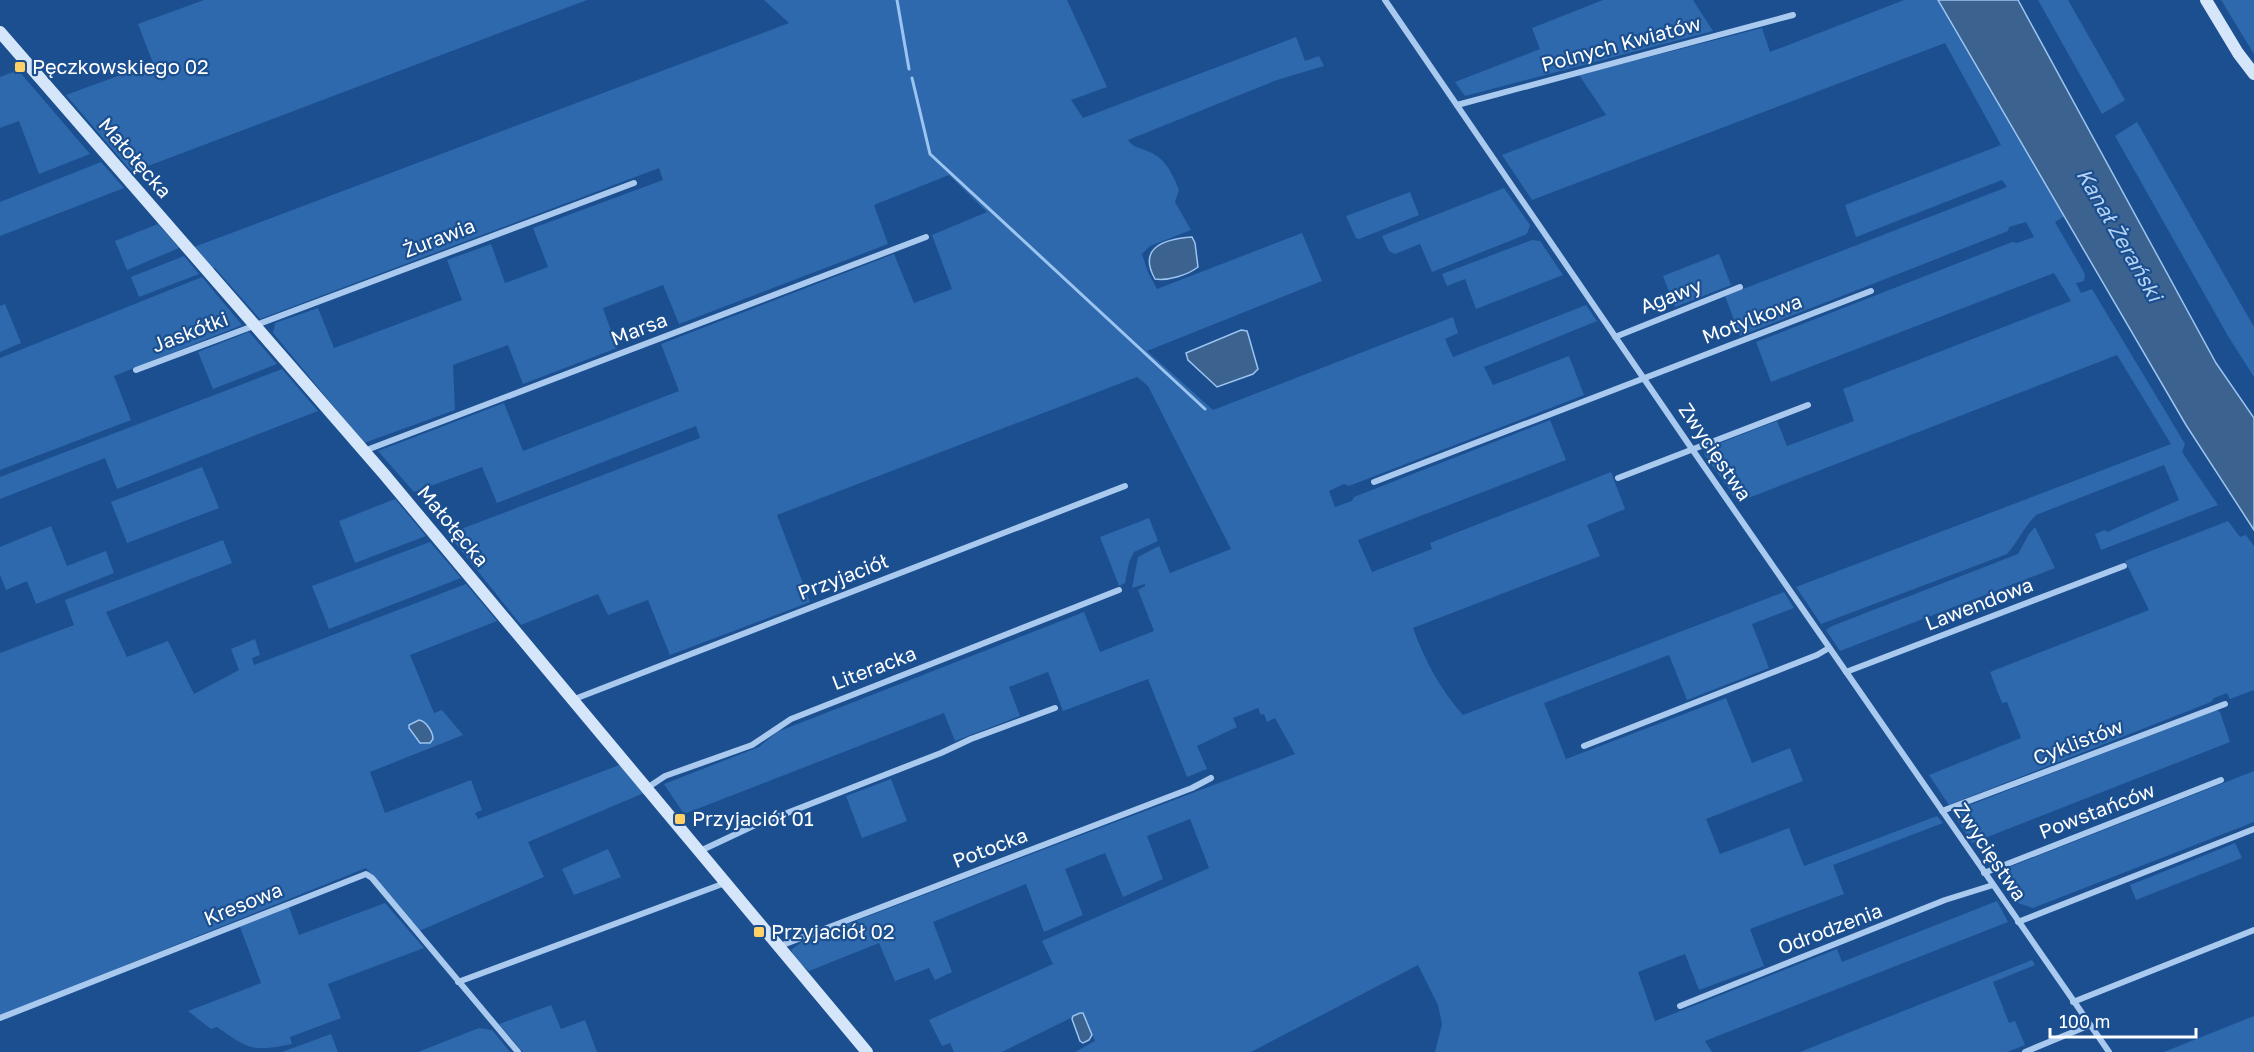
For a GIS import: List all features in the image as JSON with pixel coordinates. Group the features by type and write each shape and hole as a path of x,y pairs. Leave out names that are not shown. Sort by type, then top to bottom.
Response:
{"street":[{"name":"Zwycięstwa","path":"1385,0 2109,1052"},
{"path":"2206,0 2238,53 2254,74"},
{"name":"Polnych Kwiatów","path":"1457,105 1793,15"},
{"name":"Małołęcka","path":"0,32 364,451 867,1052"},
{"name":"Żurawia","path":"255,325 634,183"},
{"name":"Marsa","path":"364,451 926,237"},
{"name":"Agawy","path":"1615,337 1740,287"},
{"name":"Motylkowa","path":"1374,482 1871,291"},
{"name":"Jaskółki","path":"136,370 255,325"},
{"path":"1618,478 1808,405"},
{"name":"Przyjaciół","path":"573,700 1125,486"},
{"name":"Lawendowa","path":"1846,672 2124,566"},
{"name":"Literacka","path":"646,789 665,776 752,745 791,719 1119,590"},
{"path":"1584,746 1817,656 1830,648"},
{"name":"Cyklistów","path":"1942,811 2225,704"},
{"path":"700,851 760,823 1055,708"},
{"name":"Potocka","path":"779,946 1181,793 1211,778"},
{"name":"Powstańców","path":"1984,873 2221,780"},
{"name":"Zwycięstwa","path":"2018,922 2254,829"},
{"name":"Kresowa","path":"0,1018 366,874 372,878 518,1052"},
{"path":"458,982 726,883"},
{"name":"Odrodzenia","path":"1680,1006 1945,900 1993,885"},
{"path":"2073,1002 2254,930"},
{"path":"2025,1052 2090,1025"}],"shaded area":[{"path":"204,0 587,0 132,172 66,95 153,63 138,24"},
{"path":"764,0 1067,0 1107,87 1071,100 1083,118 1296,37 1305,61 1319,56 1324,66 1277,80 1128,140 1133,145 1158,157 1166,166 1179,190 1175,202 1191,230 1150,246 1142,254 1157,289 1302,233 1322,281 1147,351 1213,410 1453,317 1458,333 1445,339 1453,357 1586,305 1597,321 1484,367 1493,385 1569,356 1584,395 1349,486 1344,484 1329,491 1335,507 1352,501 1354,497 1550,420 1566,460 1358,540 1372,572 1432,549 1430,543 1611,472 1625,509 1587,525 1600,556 1413,628 1440,685 1463,715 1784,592 1794,608 1752,624 1769,668 1687,700 1669,655 1544,703 1566,759 1726,698 1752,763 1790,748 1803,781 1706,819 1720,854 1789,828 1804,866 1937,816 1943,823 1833,865 1844,894 1750,929 1764,966 1699,990 1685,954 1638,972 1655,1021 1837,949 1842,962 1997,901 2008,922 1705,1041 1712,1052 1435,1052 1442,1024 1438,1005 1418,965 1251,1052 1075,1052 1095,1041 1081,1013 1002,1052 954,1052 950,1043 942,1046 929,1020 1053,964 1042,941 1209,868 1190,819 1147,836 1163,879 1123,897 1105,853 1065,869 1083,915 1044,932 1026,884 933,922 952,972 935,980 929,968 895,981 879,943 809,971 796,960 791,950 803,941 1295,754 1275,718 1267,722 1264,714 1261,715 1258,708 1233,718 1237,727 1197,746 1207,769 1187,777 1148,679 1063,711 1048,672 1009,687 1020,716 955,741 944,713 684,814 664,784 759,747 777,732 1084,612 1100,652 1154,631 1138,590 1145,584 1132,588 1138,557 1159,546 1170,573 1231,549 1148,386 1137,377 777,515 810,602 670,655 648,600 608,615 598,594 521,625 448,534 700,438 696,426 497,503 482,467 414,492 378,451 504,403 523,451 679,391 661,344 894,254 914,303 952,289 932,235 987,212 949,175 874,205 888,244 679,324 663,285 603,308 617,348 523,384 508,345 453,365 455,410 364,443 273,333 275,323 318,308 334,348 462,300 447,260 491,244 505,283 548,267 533,228 663,180 659,168 260,319 194,247 789,23"},
{"path":"1603,0 1693,0 1713,31 1465,96 1455,82 1540,49 1532,28"},
{"path":"1904,0 1938,0 2065,216 2055,222 2085,274 2084,281 2076,283 2081,293 2092,289 2185,444 2182,452 2218,505 2101,550 2095,534 2105,530 2107,532 2179,500 2164,465 2036,515 2007,554 1821,624 1796,587 2171,444 2117,355 1738,502 1704,454 1705,449 1777,421 1787,446 1854,421 1843,389 2071,301 2054,273 1771,382 1756,342 2012,242 2017,243 2034,237 2026,222 1740,336 1725,296 2007,187 2002,180 1856,237 1845,205 2001,145 1945,43 1532,200 1502,155 1606,115 1579,75 1762,28 1770,52"},
{"path":"2038,0 2068,0 2125,100 2102,114"},
{"path":"2221,0 2254,0 2254,54"},
{"path":"18,70 90,154 39,174 19,121 0,128 0,77"},
{"path":"2137,122 2254,327 2254,377 2228,336 2115,136"},
{"path":"101,162 124,188 0,236 0,202"},
{"path":"1504,188 1530,225 1527,234 1432,272 1420,244 1395,254 1389,251 1382,236"},
{"path":"1410,192 1419,215 1359,239 1356,238 1346,216"},
{"path":"158,224 179,248 127,270 115,241"},
{"path":"1532,240 1540,241 1563,275 1476,309 1465,279 1447,286 1442,274"},
{"path":"1719,254 1731,285 1675,307 1663,276"},
{"path":"184,256 199,274 139,297 131,277"},
{"path":"202,277 242,325 114,376 131,420 0,470 0,358"},
{"path":"5,304 21,343 0,352 0,306"},
{"path":"249,332 277,364 213,389 198,352"},
{"path":"282,369 318,411 117,489 105,458 0,499 0,477"},
{"path":"202,467 219,508 127,543 111,502"},
{"path":"395,499 426,536 355,563 339,521"},
{"path":"1149,518 1158,541 1134,552 1129,562 1125,583 1119,586 1100,537"},
{"path":"2228,521 2240,537 2246,535 2254,546 2254,690 2230,699 2227,693 2214,698 2211,702 1949,805 1929,775 2021,738 2007,702 2002,703 1990,672 2149,610 2125,561"},
{"path":"51,526 67,566 106,551 114,573 36,604 27,581 6,590 0,575 0,547"},
{"path":"2035,527 2055,568 1840,651 1826,630 2018,554"},
{"path":"223,540 232,563 106,612 127,657 168,641 194,694 239,670 231,649 255,639 260,655 252,658 254,665 466,584 497,621 410,655 434,713 442,710 463,735 370,772 385,813 471,780 482,810 475,813 478,819 622,764 644,793 528,842 544,877 419,931 366,868 0,1016 0,653 74,625 65,600"},
{"path":"430,542 461,578 329,629 312,586"},
{"path":"2216,710 2220,712 2230,742 1972,843 1952,812"},
{"path":"2254,771 2254,822 2033,908 2018,903 1997,872"},
{"path":"891,779 907,821 862,838 846,796"},
{"path":"2235,843 2242,858 2136,900 2130,885"},
{"path":"608,849 621,877 574,895 562,869"},
{"path":"385,903 424,948 328,984 341,1018 290,1037 292,1044 259,1048 245,1045 217,1027 211,1029 188,1011 261,983 240,927 289,907 299,935"},
{"path":"2032,960 2035,965 1993,982 2009,1023 2015,1021 2025,1045 2007,1052 1800,1052"},
{"path":"551,1005 561,1029 585,1020 597,1052 523,1052 499,1024"},
{"path":"2254,1016 2254,1052 2164,1052"},
{"path":"479,1028 492,1030 510,1052 418,1052"},
{"path":"331,1034 338,1052 282,1052"}],"water":[{"name":"Kanał Żerański","path":"1938,0 2018,0 2216,363 2254,418 2254,530 2186,425"},
{"path":"1192,237 1198,267 1178,277 1155,279 1149,259 1152,252 1172,240"},
{"path":"1241,330 1247,331 1258,369 1253,374 1217,387 1188,360 1186,353"},
{"path":"419,720 427,725 433,736 430,743 420,743 409,728 409,725"},
{"path":"1083,1013 1092,1035 1083,1043 1080,1041 1072,1019"}],"waterway":[{"path":"897,0 909,69"},
{"path":"912,78 930,154 1205,409"}],"place":[{"name":"Pęczkowskiego 02","path":"20,67"},
{"name":"Przyjaciół 01","path":"680,819"},
{"name":"Przyjaciół 02","path":"759,932"}]}
